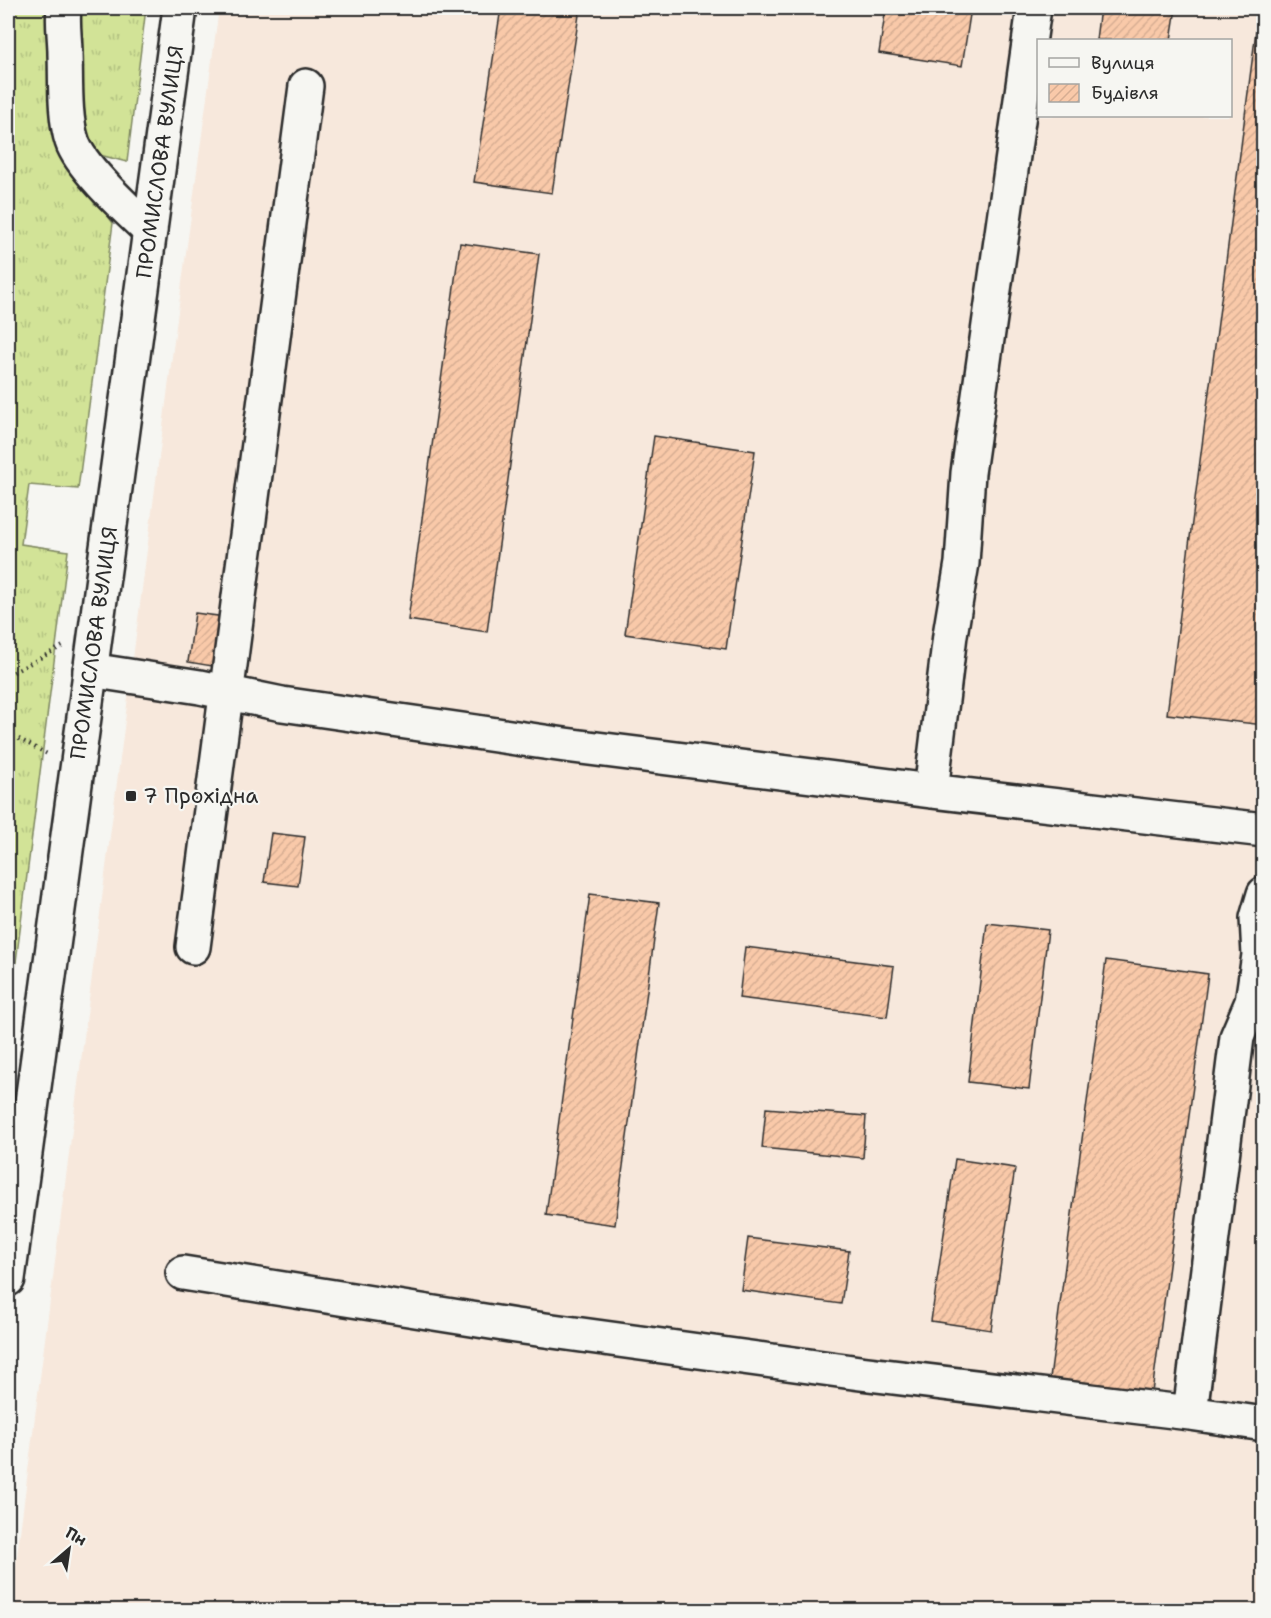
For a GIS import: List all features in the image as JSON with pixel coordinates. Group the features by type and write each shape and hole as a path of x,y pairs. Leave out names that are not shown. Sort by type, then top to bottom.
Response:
{"main road":[{"path":"64,8 62,21 72,141 82,159 116,199 150,231"},
{"name":"ПРОМИСЛОВА ВУЛИЦЯ","path":"8,1279 180,8"},
{"path":"931,791 950,635 962,563 968,472 1034,8"},
{"path":"193,947 306,86"},
{"path":"90,670 226,692 282,704 565,745 1263,830"},
{"path":"1190,1413 1237,1037 1252,1002 1259,955 1257,918 1263,894"},
{"path":"183,1273 516,1326 860,1373 1263,1424"}],"path":[{"path":"8,675 96,629"},
{"path":"8,733 77,770"}],"shaded area":[{"path":"219,8 1263,8 1263,1610 10,1610"}],"green space":[{"path":"8,8 55,8 80,179 113,223 78,489 29,485 21,544 68,551 8,1025"},
{"path":"76,8 146,8 127,162 96,154 89,141 83,100"}],"building":[{"path":"501,8 580,8 552,193 474,182"},
{"path":"886,8 971,8 962,66 879,53"},
{"path":"1100,8 1176,8 1171,39 1096,39"},
{"path":"1259,8 1264,8 1264,725 1167,714"},
{"path":"460,243 539,254 487,632 408,620"},
{"path":"654,436 755,451 726,649 625,634"},
{"path":"195,613 225,617 218,667 188,662"},
{"path":"271,833 305,837 298,886 264,882"},
{"path":"590,894 659,903 615,1225 546,1215"},
{"path":"987,923 1048,930 1029,1089 968,1082"},
{"path":"745,947 894,966 887,1017 739,998"},
{"path":"1106,960 1208,974 1151,1400 1049,1386"},
{"path":"766,1108 866,1116 863,1158 762,1148"},
{"path":"955,1159 1015,1168 991,1330 931,1321"},
{"path":"748,1238 849,1251 841,1304 741,1290"}],"place":[{"name":"7 Прохідна","path":"131,796"}]}
